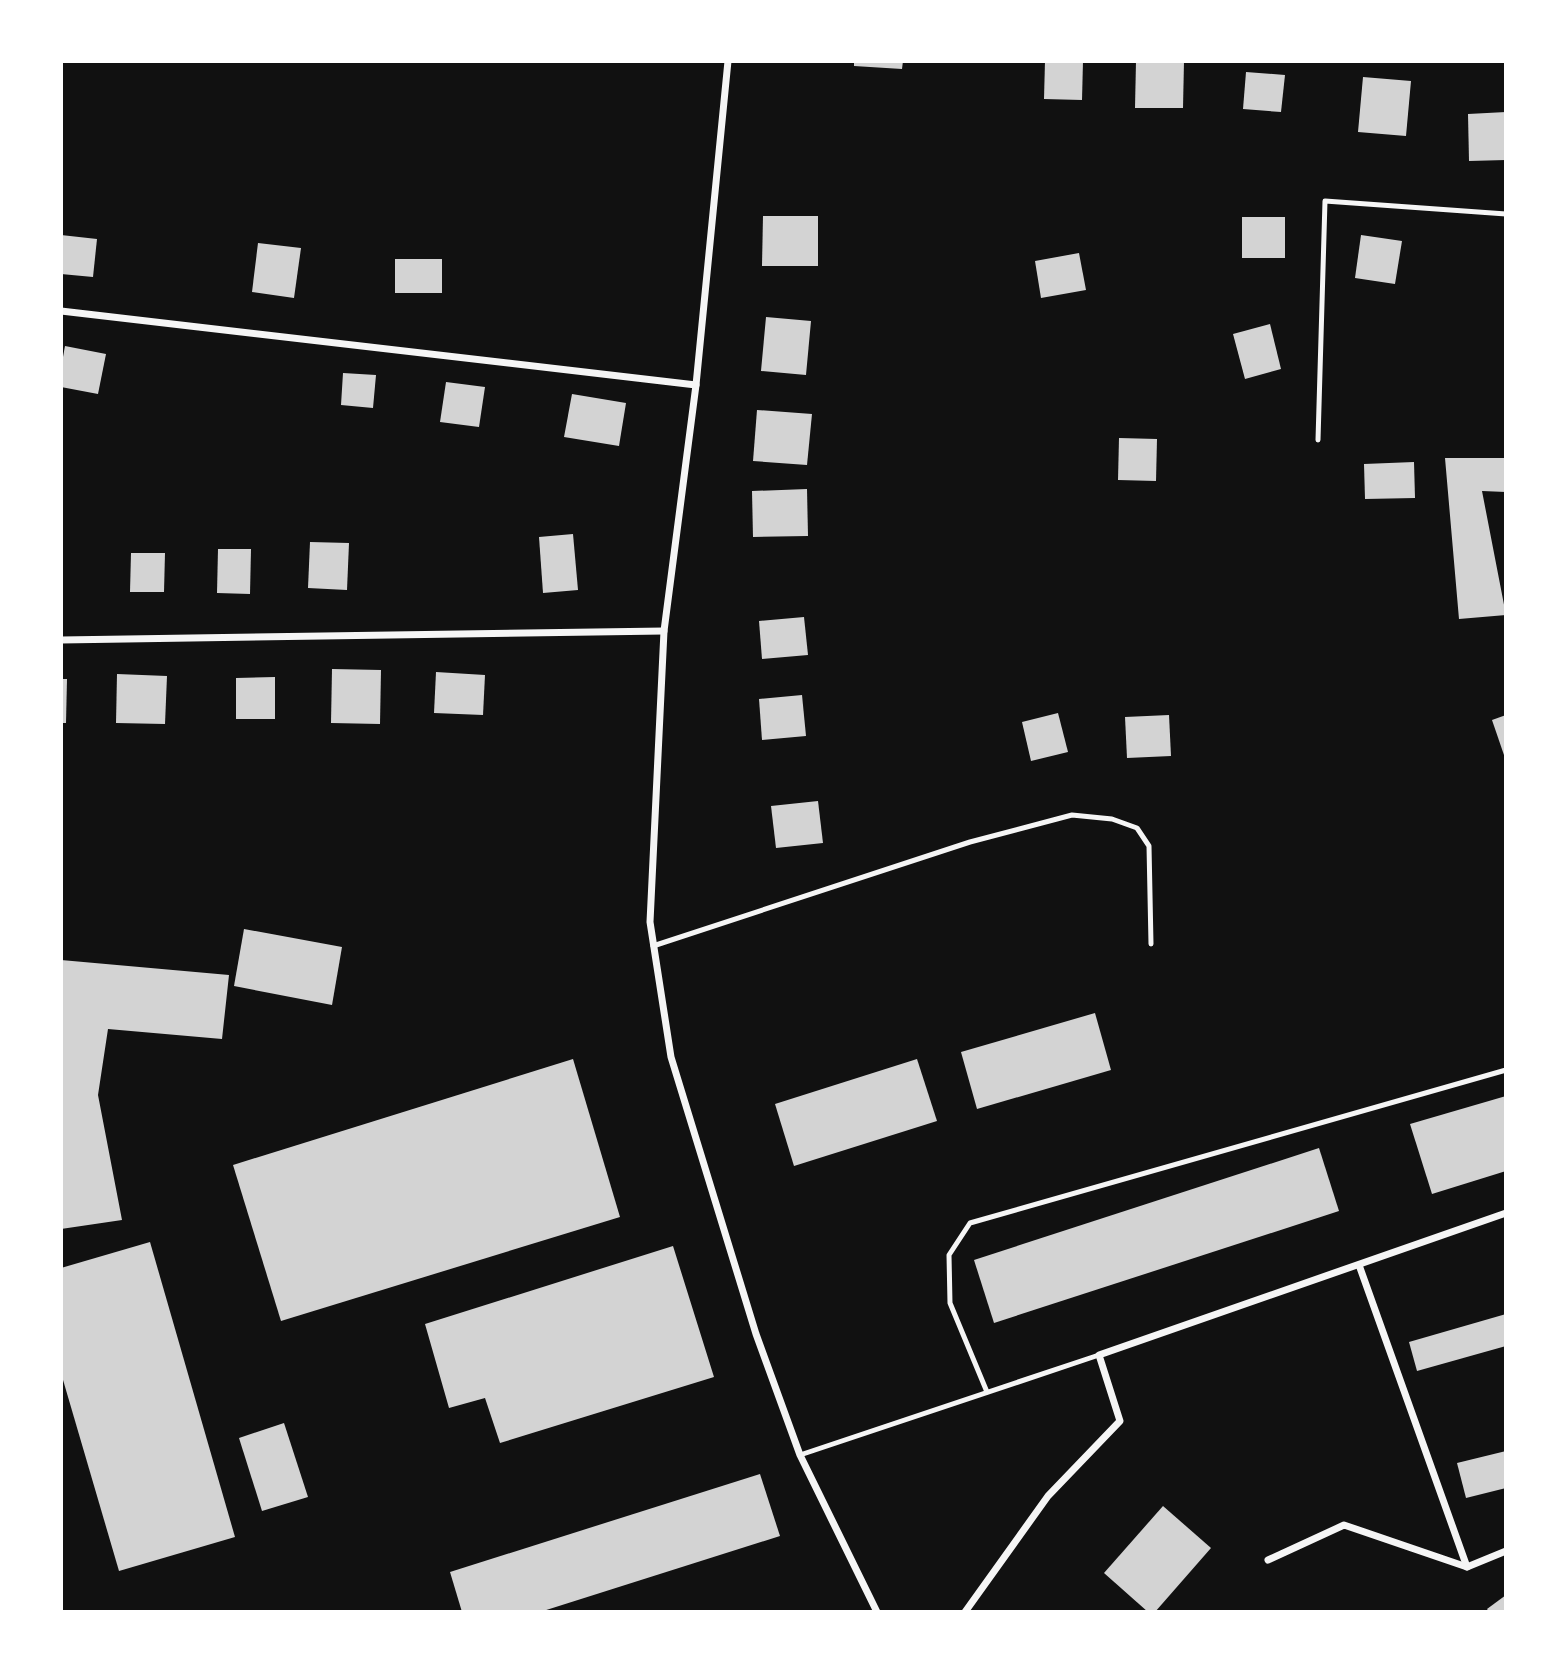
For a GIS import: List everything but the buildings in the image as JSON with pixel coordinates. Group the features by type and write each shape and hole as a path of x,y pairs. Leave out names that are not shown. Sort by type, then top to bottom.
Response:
{"street":[{"path":"728,61 696,385 664,631 650,922 671,1057 756,1334 800,1455 877,1612"},
{"path":"61,310 696,385"},
{"path":"61,640 664,631"},
{"path":"965,1612 1048,1496 1120,1421 1099,1355 1506,1213"},
{"path":"1359,1265 1467,1567"},
{"path":"1268,1560 1344,1525 1467,1567 1506,1550"}],"lane":[{"path":"1318,440 1325,201 1506,214"},
{"path":"653,946 970,842 1072,814 1112,819 1137,828 1149,846 1151,944"},
{"path":"987,1392 950,1303 949,1255 970,1223 1506,1070"},
{"path":"800,1455 1099,1355"}]}
